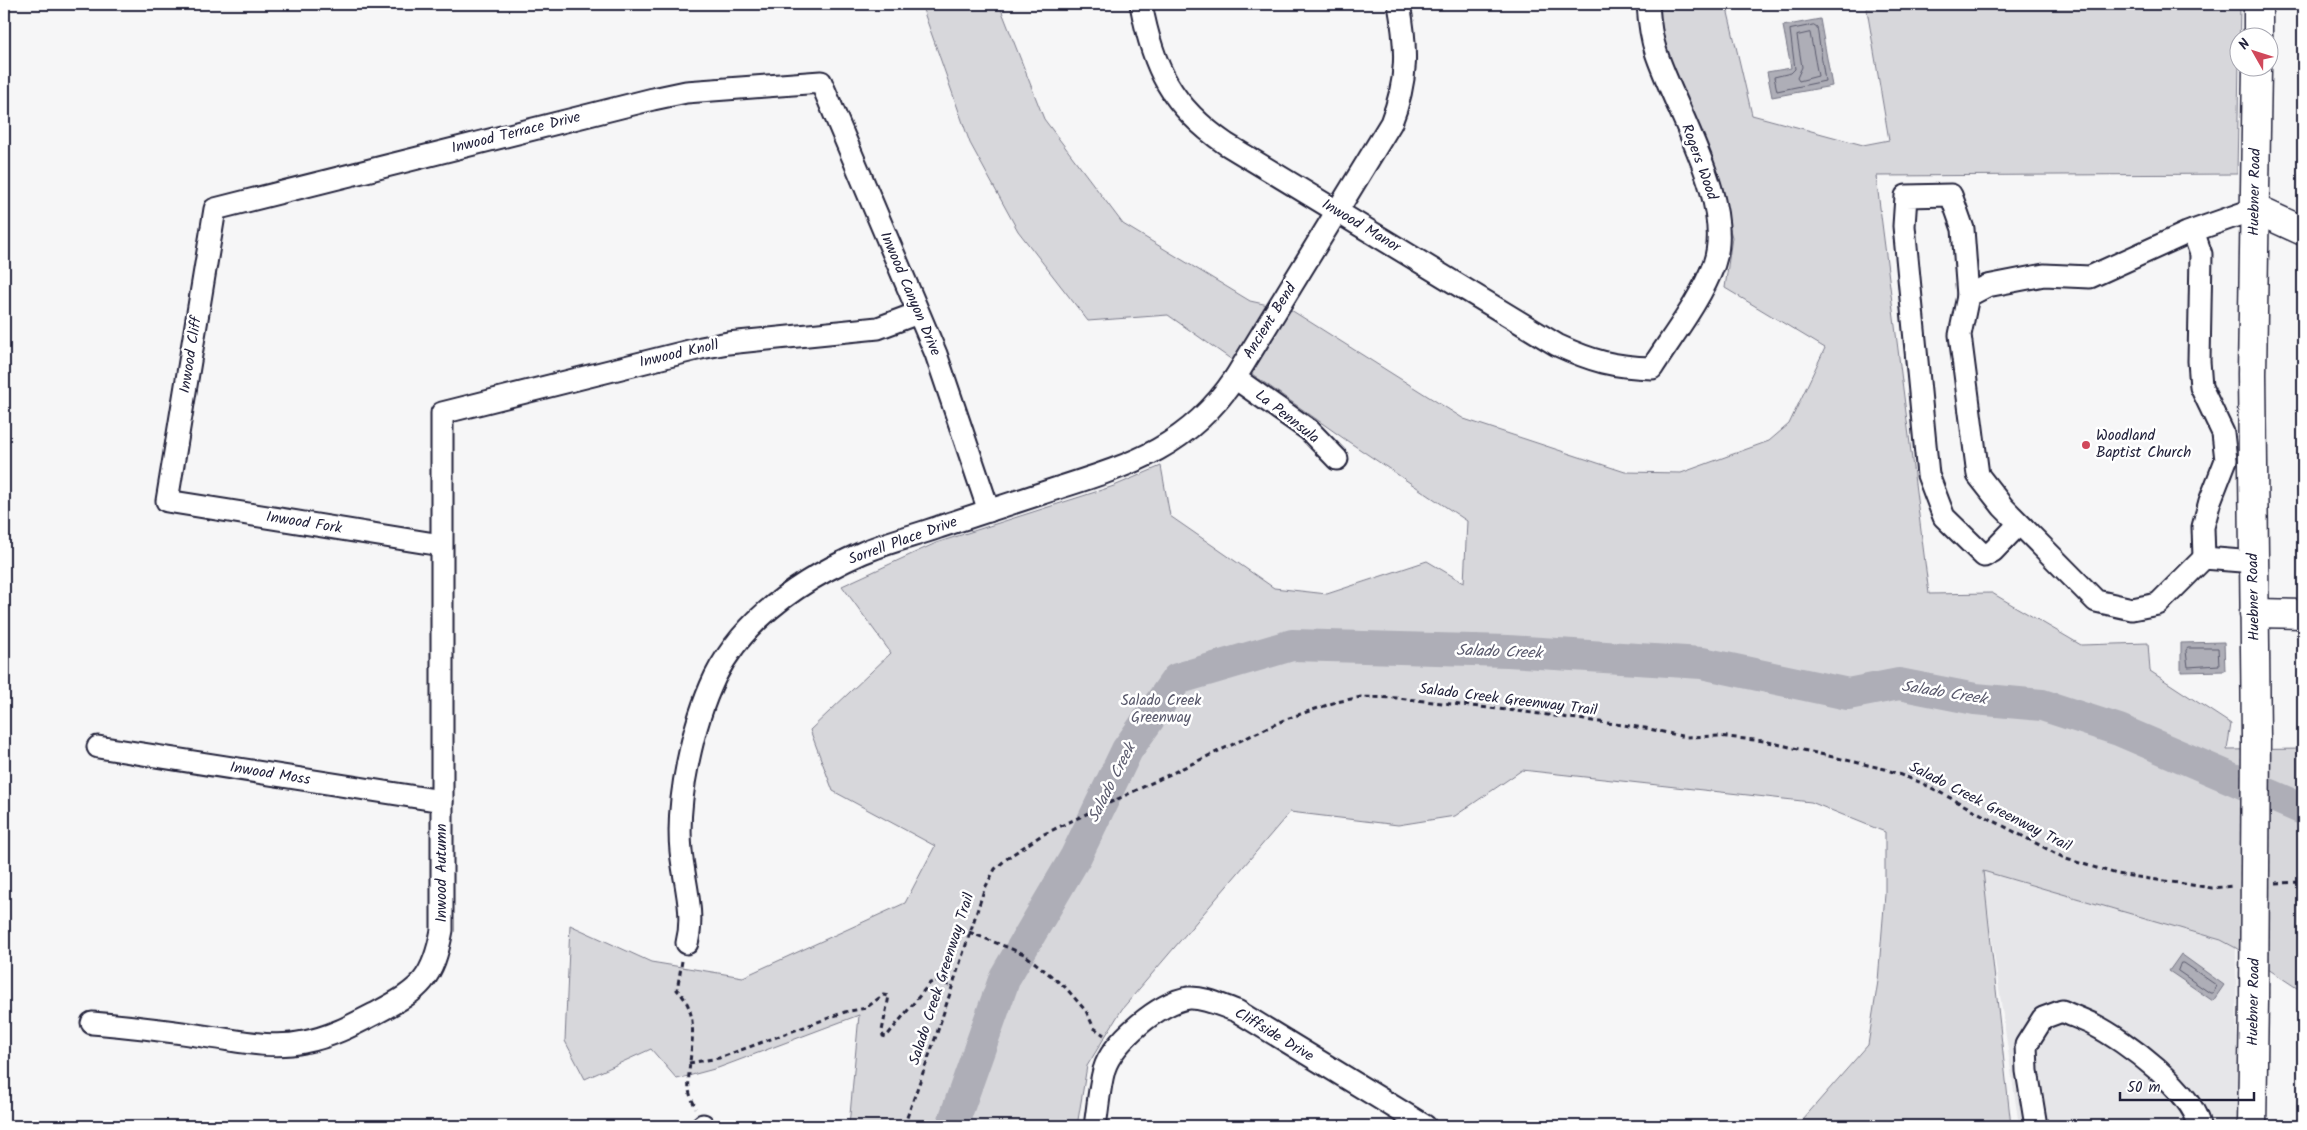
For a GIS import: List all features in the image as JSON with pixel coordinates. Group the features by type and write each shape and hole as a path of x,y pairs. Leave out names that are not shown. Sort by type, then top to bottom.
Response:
{"main road":[{"path":"2258,4 2258,28"},
{"name":"Huebner Road","path":"2252,1126 2256,738 2252,374 2257,78"},
{"path":"2255,209 2303,231"},
{"path":"2254,614 2303,614"}],"street":[{"name":"Inwood Manor","path":"1141,4 1149,44 1162,76 1176,98 1202,128 1557,345 1588,359 1621,367 1652,368"},
{"name":"Ancient Bend","path":"989,511 1107,472 1150,455 1190,428 1211,408 1235,378 1383,138 1397,107 1405,74 1406,40 1400,4"},
{"name":"Rogers Wood","path":"1648,4 1655,51 1712,190 1720,231 1714,262 1702,289 1652,368"},
{"name":"Inwood Terrace Drive","path":"215,209 686,92 821,82"},
{"name":"Inwood Canyon Drive","path":"821,82 951,394 989,511"},
{"path":"2019,524 1993,551 1984,556 1944,517 1928,475 1904,226 1906,196 1951,195 1963,229 1968,296 1960,335 1978,475 2003,507 2096,601 2132,609 2158,604 2204,558 2203,527 2210,501 2226,460 2223,433 2201,387 2199,361 2201,254 2193,231"},
{"name":"Inwood Cliff","path":"167,501 215,209"},
{"path":"1968,296 1987,286 2044,275 2090,277 2193,231 2255,209"},
{"name":"Inwood Knoll","path":"442,413 728,342 878,328 918,313"},
{"name":"La Pennsula","path":"1235,378 1309,430 1337,458"},
{"name":"Inwood Autumn","path":"92,1023 140,1027 268,1045 302,1043 335,1034 406,997 424,980 437,957 442,930 442,413"},
{"name":"Inwood Fork","path":"167,501 441,545"},
{"name":"Sorrell Place Drive","path":"687,943 691,928 681,851 682,798 692,747 706,697 715,677 737,641 766,610 801,585 863,552 989,511"},
{"path":"2204,558 2254,562"},
{"name":"Inwood Moss","path":"98,747 442,801"},
{"name":"Cliffside Drive","path":"1095,1126 1104,1068 1119,1045 1162,1007 1189,998 1209,1000 1237,1011 1425,1126"},
{"path":"2036,1126 2027,1070 2026,1045 2043,1018 2062,1011 2096,1026 2162,1072 2189,1104 2198,1126"}],"path":[{"name":"Salado Creek Greenway Trail","path":"904,1126 936,1036 978,903 995,869 1010,856 1042,835 1122,796 1286,719 1336,702 1361,697 1397,698 1525,712 1646,728 1686,737 1719,736 1764,741 1885,769 1922,783 2066,859 2117,874 2212,888 2240,886"},
{"path":"2269,884 2303,882"},
{"path":"969,932 1024,954 1065,986 1086,1010 1094,1028 1119,1045"},
{"path":"687,943 677,990 688,1002 691,1016 693,1033 689,1092 702,1126"},
{"path":"690,1063 720,1058 845,1012 866,1008 883,995 889,996 882,1032 886,1037 930,983 936,981 952,986"}],"shaded area":[{"path":"1982,871 2221,940 2236,948 2238,1126 2019,1126"}],"green space":[{"name":"Salado Creek Greenway","path":"921,4 999,4 1044,119 1123,224 1250,301 1291,310 1464,419 1625,472 1681,473 1769,441 1789,424 1825,348 1725,288 1732,237 1717,185 1658,38 1657,4 1726,4 1752,115 1863,145 1889,140 1866,4 2240,4 2240,28 2230,28 2230,78 2239,78 2237,174 1876,176 1929,594 1992,593 2081,645 2148,643 2150,671 2231,724 2227,750 2303,749 2303,992 2221,940 1983,871 2011,1126 1803,1126 1803,1119 1868,1045 1878,981 1885,894 1885,832 1811,802 1522,770 1455,816 1398,825 1290,812 1122,1009 1087,1066 1077,1126 849,1126 859,1015 718,1068 677,1079 651,1049 585,1079 565,1041 570,925 651,962 743,977 905,903 935,846 833,791 810,730 891,653 842,586 936,543 1114,486 1161,466 1170,516 1274,588 1327,594 1427,561 1464,583 1467,521 1346,440 1168,315 1088,321 1018,231 970,143"}],"water":[{"path":"1820,19 1832,86 1772,97 1767,72 1791,68 1783,26"},
{"path":"2224,642 2225,671 2181,672 2181,643"},
{"path":"2181,954 2224,985 2213,1001 2169,971"}],"waterway":[{"name":"Salado Creek","path":"952,1126 1005,977 1076,856 1127,750 1177,679 1292,645 1508,651 1702,663 1848,694 1899,684 1975,699 2042,705 2119,730 2303,809"}],"place":[{"name":"Woodland Baptist Church","path":"2086,445"}]}
